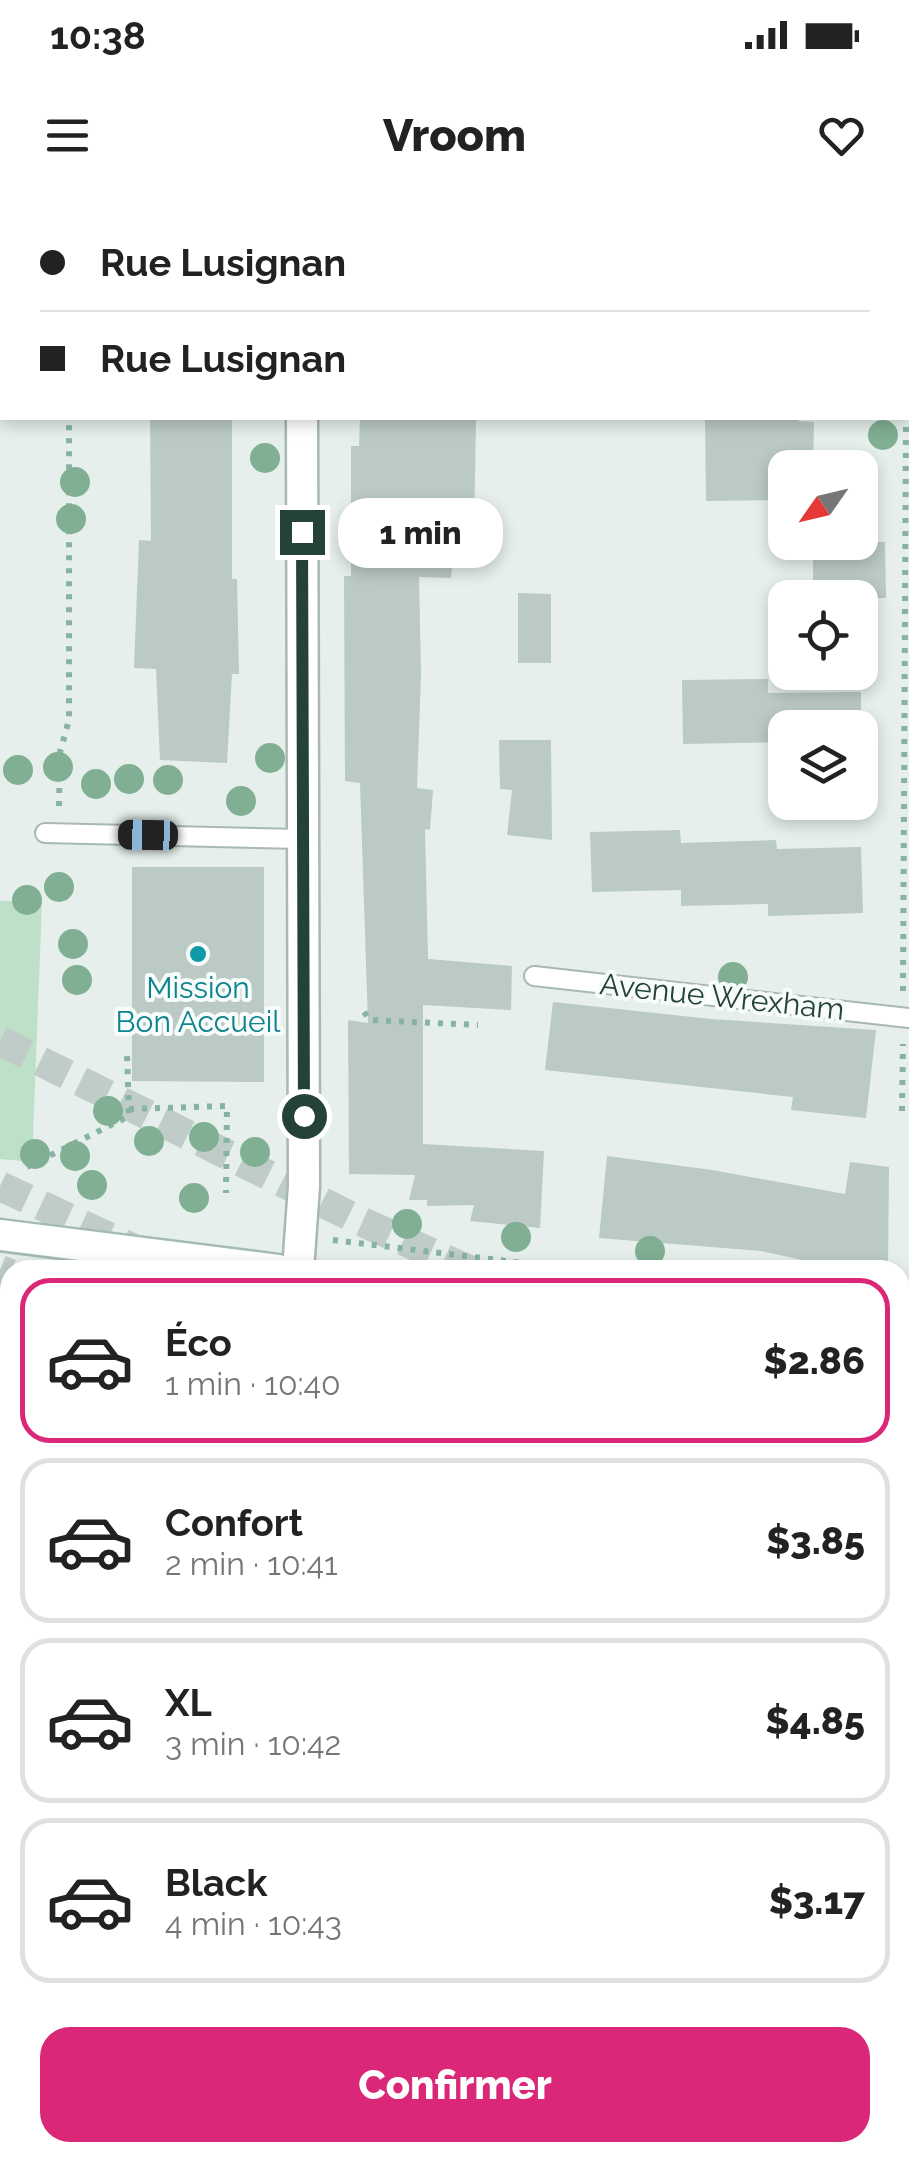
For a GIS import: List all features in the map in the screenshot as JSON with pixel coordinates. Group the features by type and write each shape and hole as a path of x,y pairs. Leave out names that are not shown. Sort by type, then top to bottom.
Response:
{"street":[{"path":"299,1260 304,1186 302,420"},
{"path":"0,1235 199,1260"}],"lane":[{"path":"45,833 302,838"},
{"name":"Avenue Wrexham","path":"534,976 906,1024"}],"path":[{"path":"59,812 60,752 69,720 70,420"},
{"path":"903,992 906,420"},
{"path":"364,1012 370,1020 478,1025"},
{"path":"902,1111 906,1024"},
{"path":"26,1167 129,1116 127,1054 132,1055"},
{"path":"129,1109 227,1106 226,1194"},
{"path":"323,1239 498,1260"}],"green space":[{"path":"0,901 42,901 32,1162 0,1159"}],"building":[{"path":"150,420 232,420 232,579 237,579 239,674 232,674 227,763 160,760 156,669 134,668 139,540 151,541"},
{"path":"360,420 476,420 474,540 454,539 451,578 419,577 417,788 433,790 430,830 425,829 428,959 512,966 511,1010 423,1005 423,1144 544,1151 540,1228 470,1221 474,1205 427,1206 427,1200 409,1200 415,1175 349,1174 348,1020 368,1023 360,783 345,781 344,576 351,576 351,446 359,446"},
{"path":"705,420 814,422 813,450 768,450 768,500 706,501"},
{"path":"878,542 885,542 886,598 878,598 878,580 813,580 813,560 878,560"},
{"path":"518,593 551,594 551,663 518,663"},
{"path":"768,679 768,693 861,692 861,710 768,710 768,742 683,744 682,680"},
{"path":"499,740 551,740 552,840 507,835 512,790 500,789"},
{"path":"680,830 681,843 776,840 777,849 861,847 863,913 768,916 768,904 681,906 681,890 592,892 590,832"},
{"name":"Mission Bon Accueil","path":"132,867 264,867 264,1082 132,1081"},
{"path":"553,1002 711,1019 876,1030 866,1118 791,1110 793,1097 545,1070"},
{"path":"607,1156 845,1194 850,1162 889,1167 888,1260 802,1260 761,1251 599,1238"}],"tunnel":[{"path":"0,1041 358,1220 447,1260"},
{"path":"0,1186 132,1248"}],"place":[{"name":"Mission Bon Accueil","path":"198,954"}],"route":[{"path":"302,532 304,1116"}]}
